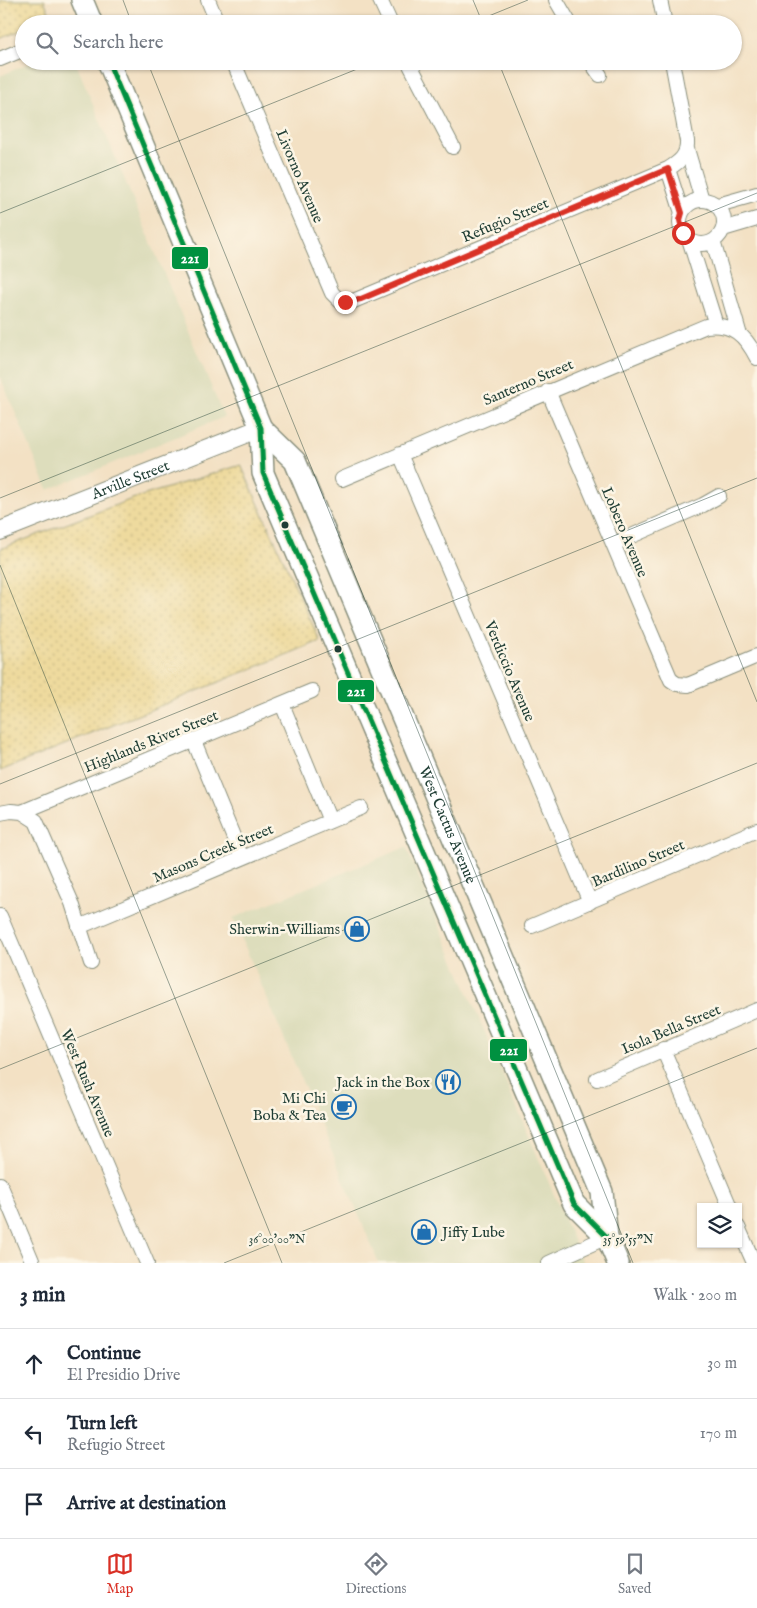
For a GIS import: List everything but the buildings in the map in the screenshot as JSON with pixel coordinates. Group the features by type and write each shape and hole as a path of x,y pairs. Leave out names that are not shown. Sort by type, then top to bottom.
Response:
{"main road":[{"path":"82,0 86,15"},
{"name":"West Cactus Avenue","path":"112,70 262,428 263,473 523,1086 574,1204 607,1237"},
{"name":"West Cactus Avenue","path":"262,428 295,461 299,470 602,1192 607,1237 618,1263"}],"street":[{"path":"208,0 214,15"},
{"path":"380,0 387,15"},
{"path":"556,0 565,15"},
{"path":"660,0 662,15"},
{"path":"0,59 15,53"},
{"name":"Livorno Avenue","path":"238,70 327,283 332,293 340,301"},
{"path":"413,70 453,147"},
{"path":"597,70 600,74"},
{"path":"674,70 688,141 684,155 702,200"},
{"name":"Refugio Street","path":"340,301 350,302 361,299 668,169 684,155"},
{"path":"668,169 682,213 681,227 728,328 750,344 757,358"},
{"path":"682,213 691,202 702,200 718,205 757,194"},
{"path":"718,205 724,218 723,229"},
{"path":"688,239 703,244 713,241 723,229 757,219"},
{"path":"713,241 728,328"},
{"name":"Santerno Street","path":"342,479 690,331 728,328"},
{"name":"Lobero Avenue","path":"548,391 668,674 676,684 688,685 757,656"},
{"name":"Arville Street","path":"0,531 262,428"},
{"name":"Verdiccio Avenue","path":"400,454 590,902"},
{"path":"613,544 703,505 719,496"},
{"name":"Highlands River Street","path":"0,814 11,811 22,812 312,691"},
{"path":"282,704 330,821"},
{"path":"194,741 242,858"},
{"name":"Masons Creek Street","path":"79,927 361,808"},
{"path":"22,812 36,821 72,903 90,963"},
{"name":"Bardilino Street","path":"532,926 757,830"},
{"name":"West Rush Avenue","path":"0,916 146,1263"},
{"name":"Isola Bella Street","path":"598,1079 757,1010"},
{"path":"663,1050 728,1203"},
{"path":"0,1184 33,1263"},
{"path":"742,1236 754,1263"},
{"path":"549,1263 607,1237"}],"shaded area":[{"path":"15,69 79,70 224,417 48,490 0,376 0,76"},
{"path":"406,847 583,1263 379,1263 233,918"}],"sand":[{"path":"0,0 44,0 50,15 15,15 15,33 0,39"},
{"path":"241,465 320,641 0,771 0,549 132,499"}],"transit line":[{"name":"221","path":"112,70 261,428 263,473 574,1204 607,1237"}],"place":[{"name":"Sherwin-Williams","path":"357,929"},
{"name":"Jack in the Box","path":"448,1082"},
{"name":"Mi Chi Boba & Tea","path":"344,1107"},
{"name":"Jiffy Lube","path":"424,1232"}],"route":[{"path":"345,302 361,299 668,169 682,213 680,220 683,233"}]}
